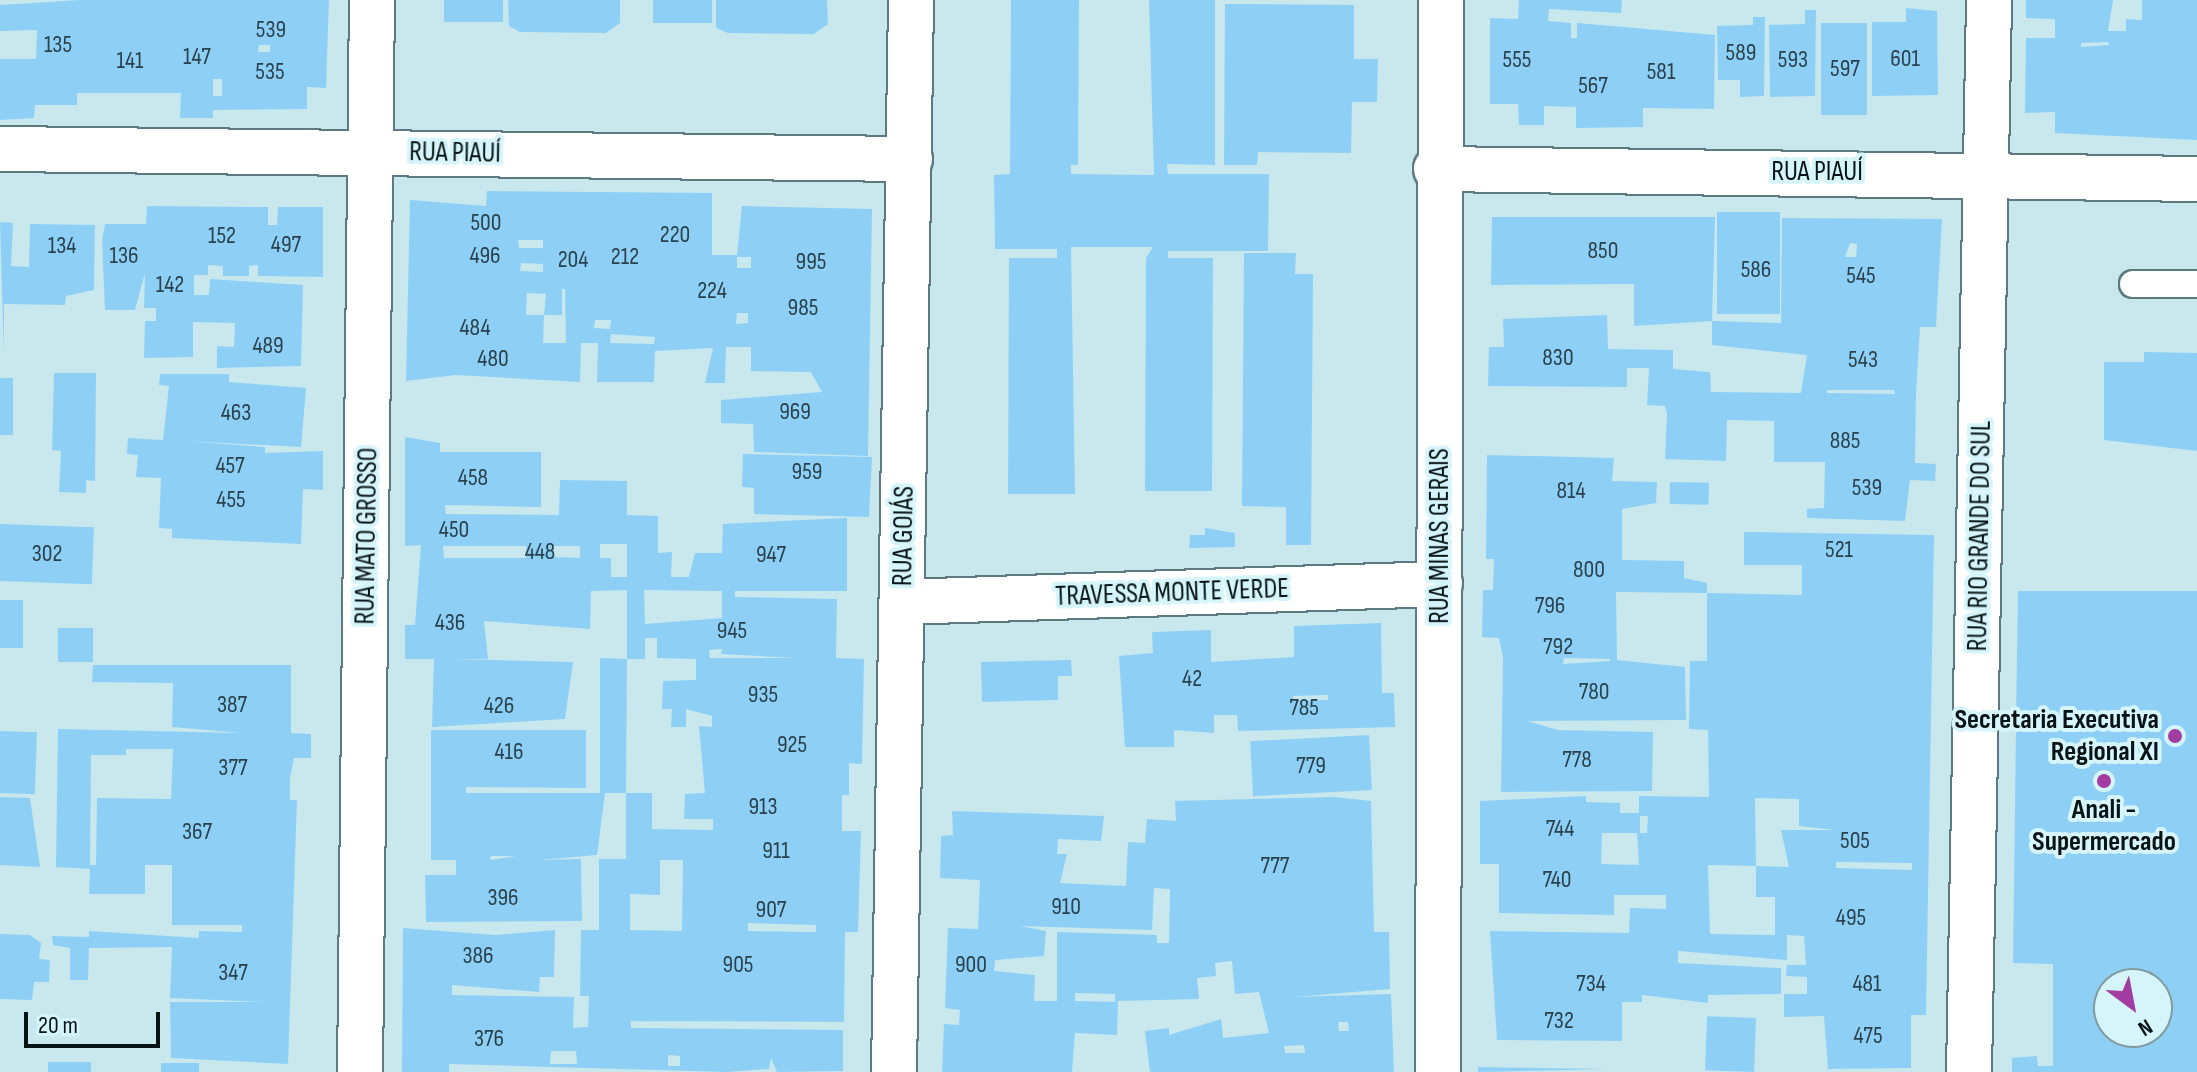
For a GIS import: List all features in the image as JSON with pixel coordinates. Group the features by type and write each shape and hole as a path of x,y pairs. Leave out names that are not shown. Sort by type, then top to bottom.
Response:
{"street":[{"name":"RUA MATO GROSSO","path":"360,1072 372,0"},
{"name":"RUA GOIÁS","path":"894,1072 911,0"},
{"name":"RUA MINAS GERAIS","path":"1438,1072 1440,584 1436,169 1441,0"},
{"name":"RUA RIO GRANDE DO SUL","path":"1969,1072 1989,0"},
{"name":"RUA PIAUÍ","path":"0,149 910,159"},
{"name":"RUA PIAUÍ","path":"1436,169 2197,179"},
{"name":"TRAVESSA MONTE VERDE","path":"903,602 1440,584"}],"lane":[{"path":"2133,284 2197,284"}],"building":[{"path":"80,0 329,0 326,88 307,87 307,109 213,110 213,118 180,118 181,93 77,93 77,105 35,105 34,118 0,120 0,59 36,59 37,30 0,31 0,5","holes":["259,45 270,45 270,52 258,52","213,79 222,79 222,96 213,96"]},
{"path":"444,0 503,0 503,22 444,22"},
{"path":"508,0 620,0 620,23 606,33 520,32 509,26"},
{"path":"653,0 712,0 712,23 653,23"},
{"path":"716,0 827,0 828,24 814,34 728,33 716,28"},
{"path":"1011,0 1079,0 1078,165 1071,165 1071,174 1154,175 1149,0 1215,0 1215,165 1167,164 1168,174 1269,174 1268,251 1168,251 1168,258 1213,258 1212,491 1145,491 1146,258 1153,247 1071,247 1075,494 1008,494 1009,258 1057,258 1057,249 995,249 994,175 1010,174"},
{"path":"1519,0 1622,0 1621,13 1549,9 1548,21 1571,23 1571,38 1577,38 1577,23 1715,35 1714,109 1643,108 1643,127 1576,128 1576,107 1544,106 1544,125 1519,125 1518,104 1490,104 1490,18 1518,19"},
{"path":"2026,0 2113,0 2108,31 2126,31 2126,19 2142,20 2142,0 2197,0 2197,140 2055,133 2055,112 2025,113 2026,38 2055,38 2055,19 2026,18","holes":["2108,42 2109,45 2081,47 2081,43"]},
{"path":"1225,4 1354,5 1354,59 1378,59 1377,102 1352,102 1351,153 1258,152 1257,165 1224,165"},
{"path":"1906,8 1937,11 1938,95 1872,96 1872,22 1906,22"},
{"path":"1805,10 1816,10 1815,96 1770,97 1769,25 1805,24"},
{"path":"1753,17 1765,17 1764,96 1740,97 1740,80 1718,80 1717,26 1753,25"},
{"path":"1821,23 1867,23 1867,115 1821,115"},
{"path":"487,191 712,193 712,255 737,255 742,206 872,209 868,456 754,452 753,424 721,423 721,400 822,392 811,372 751,371 751,347 726,347 725,383 705,383 713,348 655,351 654,382 597,382 598,343 581,343 580,382 456,375 406,381 410,200 486,206","holes":["518,240 543,240 543,248 519,248","737,257 751,257 751,268 737,268","521,263 543,264 543,272 520,271","562,289 565,289 566,343 543,343 544,315 562,315","527,293 546,294 544,315 526,315","737,313 748,313 748,323 736,324","595,320 611,320 610,329 594,328","611,334 655,337 654,344 610,343"]},
{"path":"147,206 268,207 268,225 277,225 278,207 323,207 323,277 258,276 258,265 249,266 249,276 223,276 223,266 208,265 208,275 194,275 194,295 209,295 210,279 303,285 301,366 217,368 217,346 234,347 235,323 193,322 193,357 144,358 145,321 156,321 156,308 144,308 145,273 135,310 105,310 102,240 105,224 146,224"},
{"path":"1717,212 1780,212 1780,314 1717,314"},
{"path":"1492,217 1715,217 1712,321 1634,326 1634,284 1491,285"},
{"path":"1782,218 1942,219 1936,327 1920,327 1916,394 1915,463 1936,464 1935,481 1910,480 1905,521 1807,518 1807,509 1824,508 1825,462 1774,462 1774,421 1727,420 1726,461 1665,459 1667,414 1665,406 1647,405 1649,368 1627,368 1627,387 1488,386 1489,347 1504,347 1503,319 1607,315 1608,349 1673,350 1673,369 1710,372 1711,392 1801,393 1807,355 1712,345 1712,321 1781,323","holes":["1850,243 1857,244 1856,257 1845,257","1827,390 1894,390 1895,394 1827,393"]},
{"path":"0,222 13,223 11,266 29,267 30,224 95,225 94,290 66,296 65,305 4,304 4,357"},
{"path":"1244,253 1296,253 1295,274 1313,274 1311,545 1286,545 1286,507 1242,506"},
{"path":"2144,352 2197,353 2197,451 2104,440 2104,362 2144,362"},
{"path":"54,373 96,373 95,481 86,480 86,493 59,492 61,451 52,450"},
{"path":"160,374 229,374 229,382 306,388 301,447 183,441 265,447 265,453 323,451 323,490 303,489 301,544 172,538 172,529 159,528 161,478 136,477 138,455 127,454 128,438 163,440 169,386 159,385"},
{"path":"0,378 13,378 13,435 0,435"},
{"path":"405,437 440,443 440,452 541,452 541,507 445,505 446,514 559,515 560,480 627,481 627,515 658,516 658,553 672,552 671,577 689,577 695,553 722,553 723,524 847,518 847,591 735,591 735,597 837,599 836,658 864,659 862,764 849,763 849,795 842,795 842,831 861,831 858,932 845,932 844,1022 631,1021 631,1028 843,1030 843,1071 777,1072 771,1058 769,1069 727,1072 449,1064 449,1072 402,1072 403,928 495,935 555,930 554,977 540,977 539,992 452,985 452,995 574,997 573,1028 588,1027 589,996 580,996 581,930 599,930 599,859 626,859 626,793 652,793 652,829 713,830 713,819 684,819 685,794 705,793 699,726 712,727 712,716 686,709 686,727 671,727 672,709 662,709 663,681 696,680 696,659 657,658 657,638 645,638 645,659 627,659 627,590 591,591 590,629 484,621 488,659 453,659 573,662 565,719 432,727 434,659 405,659 405,625 415,625 421,545 405,546","holes":["600,544 627,544 627,577 611,577 611,558 600,558","443,546 526,546 526,558 444,558","554,546 580,546 580,558 554,557","644,590 722,591 722,618 645,624","722,649 721,654 796,658 710,658 709,650","660,860 683,860 682,931 630,930 630,894 660,895","748,923 816,925 816,932 748,931","551,1051 576,1051 577,1064 550,1064","668,1055 680,1056 680,1066 668,1066"]},
{"path":"743,454 872,457 869,517 754,514 754,488 742,487"},
{"path":"1487,455 1614,458 1612,481 1657,482 1656,503 1622,509 1622,560 1684,561 1684,578 1707,583 1707,593 1616,592 1617,660 1685,667 1686,720 1527,721 1558,730 1653,732 1652,791 1501,792 1503,657 1499,638 1482,637 1483,590 1493,590 1494,559 1486,559","holes":["1564,658 1610,661 1563,664"]},
{"path":"1670,482 1709,483 1709,505 1670,504"},
{"path":"0,524 94,527 92,584 0,581"},
{"path":"1205,528 1235,533 1235,547 1189,548 1190,535 1205,535"},
{"path":"1744,532 1934,535 1926,1015 1911,1015 1911,1068 1828,1069 1824,1016 1784,1017 1784,994 1807,994 1807,977 1786,976 1787,965 1806,965 1804,936 1787,935 1787,960 1678,951 1678,963 1781,968 1781,994 1708,995 1708,1003 1642,995 1642,1002 1622,1002 1622,1041 1497,1040 1490,931 1629,933 1630,908 1666,909 1666,895 1614,895 1614,915 1499,913 1499,864 1480,864 1480,801 1586,796 1586,802 1620,803 1620,813 1639,813 1639,796 1709,797 1708,730 1689,729 1690,661 1707,661 1707,593 1802,595 1802,565 1744,565","holes":["1755,798 1799,799 1799,826 1835,830 1781,830 1789,867 1756,866","1640,816 1648,816 1647,833 1640,833","1602,833 1637,833 1639,865 1601,864","1836,862 1912,863 1912,870 1836,868","1708,865 1756,866 1756,897 1775,897 1775,935 1710,934"]},
{"name":"Anali - Supermercado","path":"2018,591 2197,591 2197,1072 2012,1072 2012,1058 2037,1056 2038,1066 2053,1066 2053,964 2013,963 2016,728 2069,728 2070,721 2016,720"},
{"path":"0,600 23,600 23,648 0,648"},
{"path":"1381,623 1382,693 1394,693 1395,727 1238,731 1237,715 1214,715 1214,733 1174,730 1174,747 1125,747 1119,656 1153,653 1152,632 1211,630 1211,662 1294,657 1294,626","holes":["1328,695 1328,700 1293,700 1293,696"]},
{"path":"58,628 93,628 93,662 58,662"},
{"path":"600,658 627,659 626,793 605,793 597,855 539,860 581,859 582,921 426,922 425,875 456,875 456,860 431,860 431,730 586,730 586,788 466,787 466,793 600,793","holes":["491,856 516,856 490,860"]},
{"path":"1071,660 1072,676 1058,676 1058,700 982,702 981,662"},
{"path":"93,665 291,665 291,733 311,734 311,758 294,758 290,778 290,800 297,800 288,1064 171,1058 170,1002 264,1002 170,998 172,947 89,948 88,980 70,980 70,948 53,945 52,936 89,937 89,931 199,938 199,931 242,932 242,925 172,925 172,865 145,865 145,894 89,894 90,869 56,867 58,729 241,733 172,727 173,683 92,682","holes":["126,749 173,749 171,799 97,798 96,865 90,865 91,755 126,755"]},
{"path":"0,731 37,732 35,794 0,793"},
{"path":"1369,735 1372,790 1253,796 1250,741"},
{"path":"0,797 30,798 40,867 0,865"},
{"path":"1334,797 1371,801 1374,932 1389,932 1390,989 1294,997 1391,994 1394,1072 1150,1072 1145,1031 1169,1028 1169,1035 1221,1019 1223,1038 1269,1033 1259,992 1235,994 1232,961 1215,963 1216,976 1197,978 1199,999 1118,1001 1117,1035 1075,1033 1072,1072 942,1072 944,1024 959,1025 960,1010 945,1008 948,928 978,929 980,880 940,878 941,836 953,835 952,811 1104,816 1101,841 1058,839 1057,854 1067,854 1060,883 1126,886 1128,842 1145,843 1147,819 1176,821 1175,801","holes":["1154,888 1170,889 1169,943 1157,943 1157,935 1057,932 1057,1001 1034,1001 1035,975 994,971 995,960 1044,956 1046,931 1020,926 1152,930","1075,993 1115,994 1115,1002 1075,1001","1338,1022 1348,1022 1349,1031 1339,1031","1304,1045 1305,1053 1285,1053 1284,1046"]},
{"path":"0,934 30,935 41,943 39,959 50,960 49,982 34,982 32,1000 0,999"},
{"path":"1707,1016 1756,1018 1754,1072 1705,1070"},
{"path":"48,1062 91,1062 91,1072 48,1072"},
{"path":"161,1063 199,1063 199,1072 161,1072"},
{"path":"1478,1067 1606,1069 1478,1072"}],"place":[{"name":"Secretaria Executiva Regional XI","path":"2175,736"},
{"name":"Anali - Supermercado","path":"2104,781"}]}
